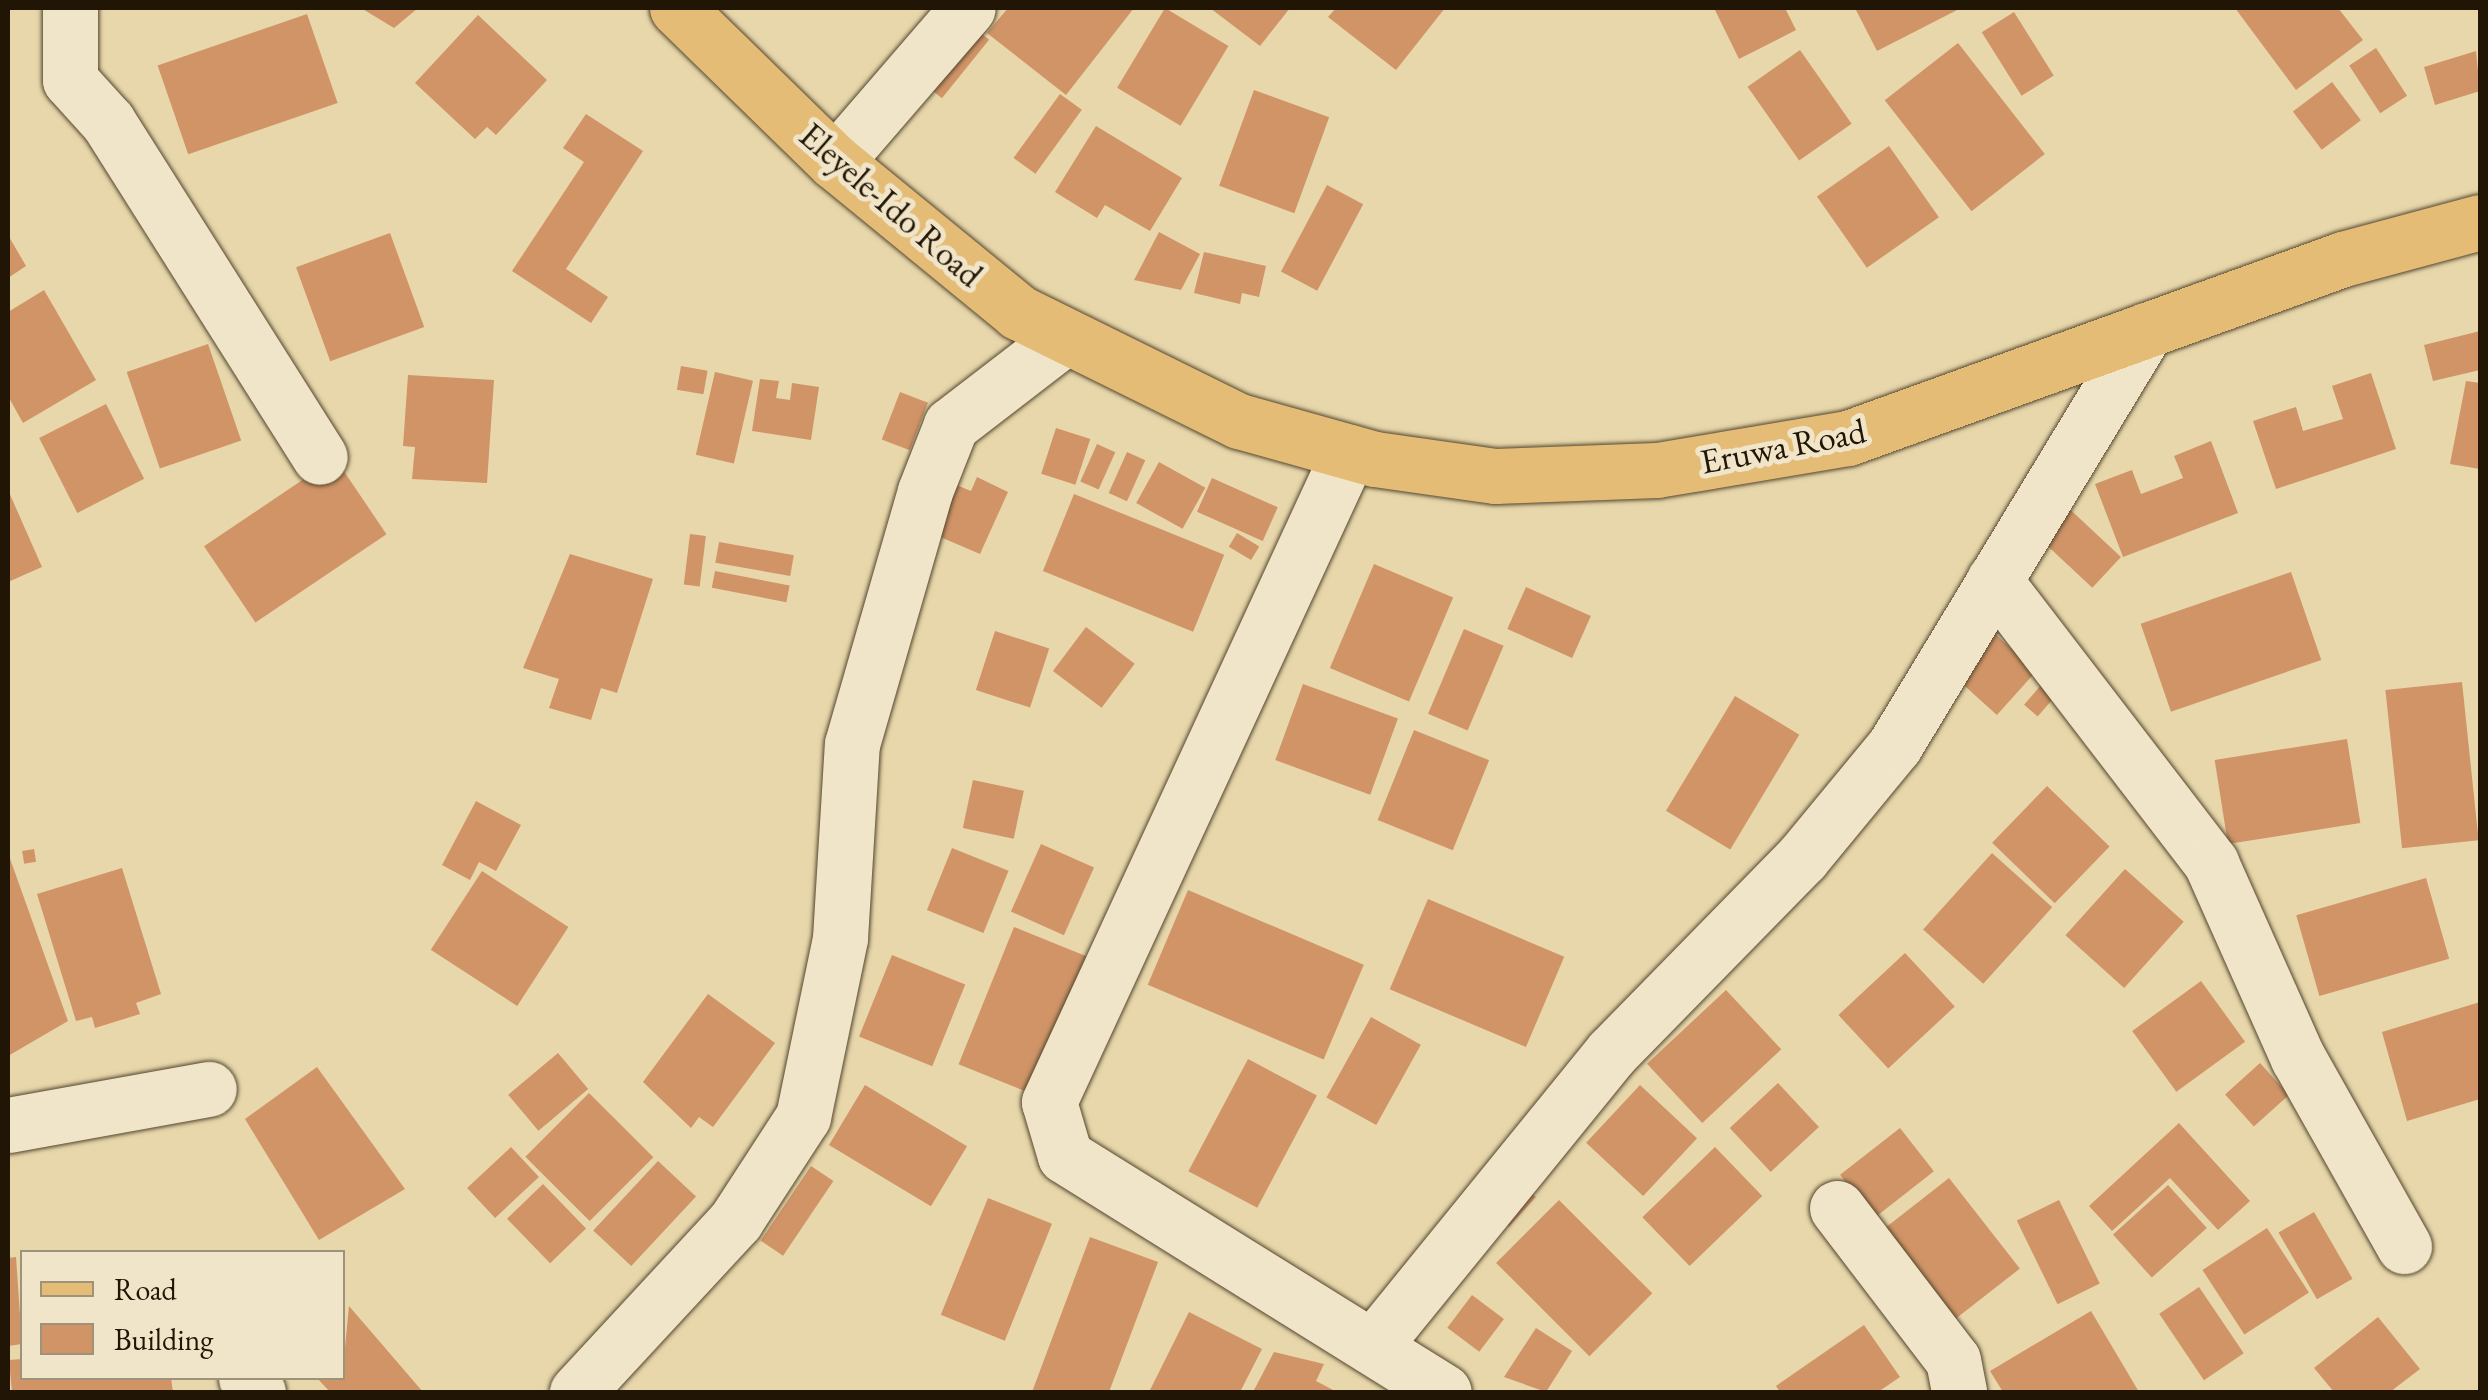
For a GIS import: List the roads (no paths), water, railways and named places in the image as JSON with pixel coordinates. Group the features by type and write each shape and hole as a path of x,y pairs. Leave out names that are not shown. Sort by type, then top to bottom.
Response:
{"main road":[{"name":"Eleyele-Ido Road","path":"677,8 835,162 1004,302 1128,373"},
{"name":"Eruwa Road","path":"1128,373 1239,421 1349,452 1495,476 1657,470 1848,438 2344,259 2480,222"}],"street":[{"path":"70,8 70,80 108,122 320,457"},
{"path":"835,162 968,8"},
{"path":"1373,1346 1612,1052 1802,858 1872,773 2146,330"},
{"path":"576,1392 736,1220 804,1117 840,938 852,744 924,491 950,425 1064,338"},
{"path":"1349,452 1049,1102 1065,1156 1444,1392"},
{"path":"1994,580 2211,863 2298,1058 2404,1246"},
{"path":"8,1125 209,1089"},
{"path":"1837,1208 1953,1360 1958,1392"}]}
